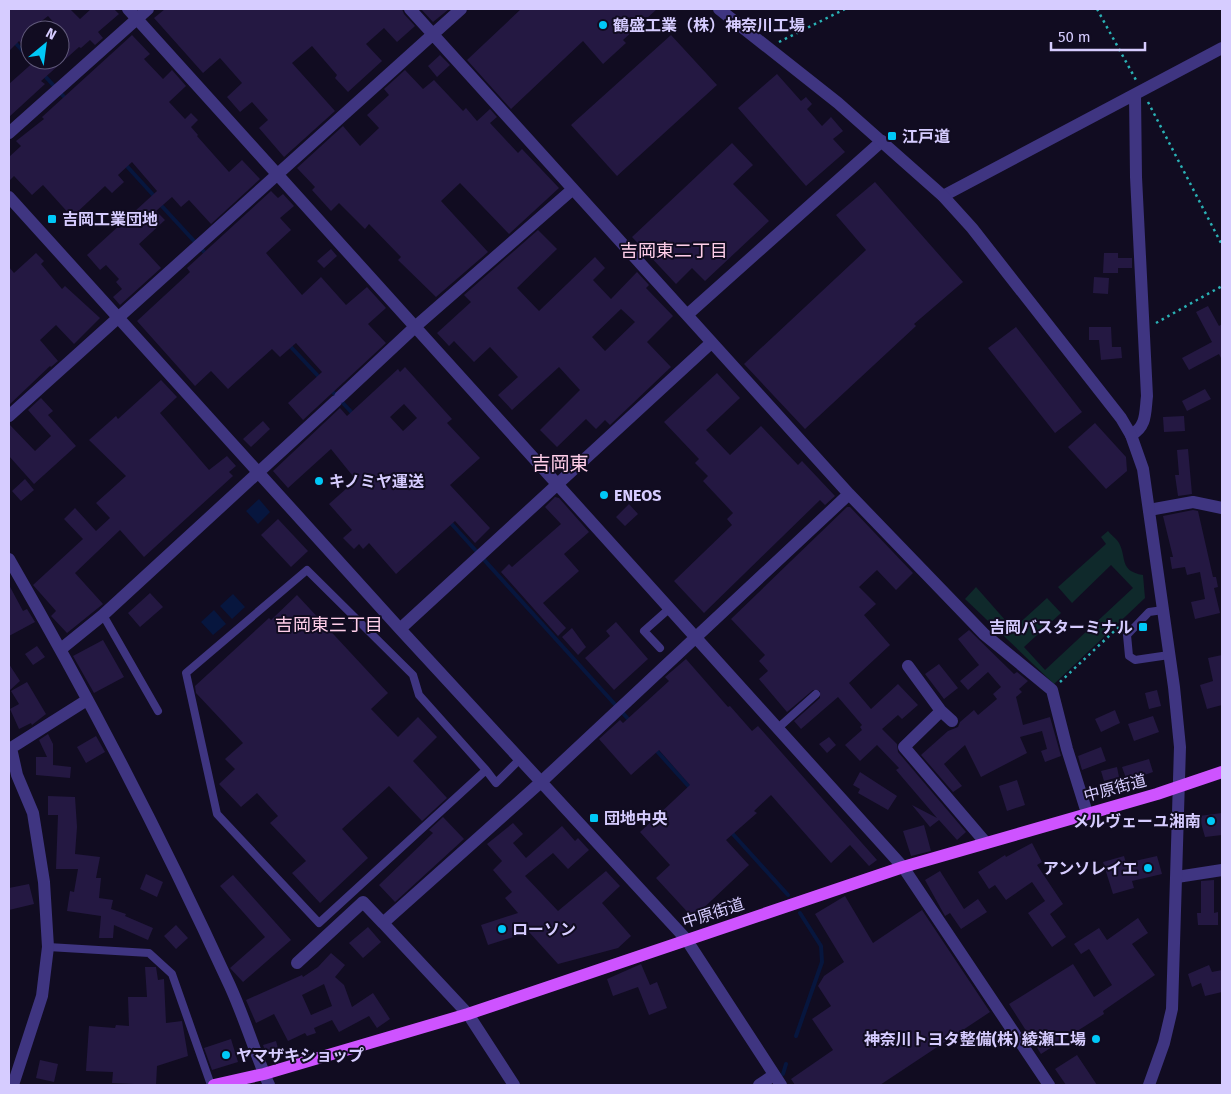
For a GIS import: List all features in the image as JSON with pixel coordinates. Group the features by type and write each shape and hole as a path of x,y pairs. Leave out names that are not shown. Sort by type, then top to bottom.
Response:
{"main road":[{"name":"中原街道","path":"212,1085 266,1079 468,1014 686,939 903,868 1222,772"}],"street":[{"path":"128,9 558,483 903,868 1049,1085"},
{"path":"9,133 148,9"},
{"path":"410,9 848,494 984,634 1052,690 1067,749 1087,813"},
{"path":"9,416 461,9"},
{"path":"719,9 882,141 943,196 972,228 1103,394 1131,435 1143,469 1180,747 1172,1009 1151,1085"},
{"path":"943,196 1222,48"},
{"path":"1131,435 1138,432 1145,423 1147,396 1136,177 1138,93"},
{"path":"687,315 882,141"},
{"path":"61,649 103,615 416,326 573,189"},
{"path":"9,197 400,629 686,939 778,1080 758,1085"},
{"path":"400,629 712,343"},
{"path":"384,923 619,709 848,494"},
{"path":"1149,510 1193,502 1222,508"},
{"path":"9,559 61,649 129,778 231,989 266,1079"},
{"path":"908,666 941,711 952,721"},
{"path":"13,1085 42,996 48,947 44,882 33,813 13,774 11,748 87,700"},
{"path":"941,711 904,747 986,843"},
{"path":"1176,877 1222,870"},
{"path":"297,963 362,902 384,923 468,1014 514,1085"}],"lane":[{"path":"486,770 319,923 217,814 186,673 308,570 413,675 419,695 486,770 496,783 520,759"},
{"path":"660,648 644,631 670,608"},
{"path":"1163,610 1149,612 1127,635 1129,656 1135,660 1169,655"},
{"path":"103,615 158,711"},
{"path":"778,728 816,694"},
{"path":"48,947 148,953 172,974 212,1085"}],"path":[{"path":"772,51 778,42 845,9"},
{"path":"1097,9 1138,93 1222,245"},
{"path":"1144,330 1222,286"},
{"path":"1052,690 1130,616"}],"green space":[{"path":"1108,531 1119,543 1127,567 1135,573 1143,575 1145,598 1054,684 965,599 976,587 1013,629 1047,598 1061,613 1024,647 1045,670 1133,588 1111,565 1072,603 1058,587 1106,544 1101,537"}],"water":[{"path":"259,499 270,512 258,524 246,511"},
{"path":"233,594 245,607 232,619 220,606"},
{"path":"214,610 226,624 213,635 201,622"}],"building":[{"path":"9,9 70,9 80,19 91,9 114,9 119,14 98,32 103,38 95,45 90,40 70,55 70,20 52,20 48,16 43,20 20,20 20,42 9,51"},
{"path":"165,9 402,9 415,26 397,42 384,28 366,44 382,61 348,92 335,78 337,75 312,46 292,63 335,111 284,157 259,128 268,120 252,102 240,112 227,97 242,83 220,58 203,73 154,18"},
{"path":"421,9 449,9 433,22"},
{"path":"521,9 657,9 623,40 626,43 603,64 583,41 511,109 467,60"},
{"path":"132,35 150,54 144,59 163,79 172,70 186,86 169,102 185,119 191,113 198,120 191,127 229,172 242,160 260,179 211,224 189,200 181,207 172,197 156,211 165,220 139,244 161,268 120,305 113,297 122,289 116,282 119,279 106,265 100,270 87,255 157,191 132,162 118,175 124,182 112,193 105,186 72,217 43,185 32,195 14,176 9,181 9,157 21,146 16,141 44,119 42,117"},
{"path":"671,35 717,85 617,176 571,125"},
{"path":"440,55 450,65 437,77 428,66"},
{"path":"25,70 53,70 41,81 45,84 9,117 9,84"},
{"path":"405,70 423,89 434,80 463,111 466,108 477,121 490,109 497,117 490,123 518,153 522,149 559,188 509,234 460,183 441,201 488,252 436,297 398,260 401,257 369,224 365,229 339,203 331,211 312,190 315,187 297,168 343,126 360,146 379,128 367,115 389,95 384,89"},
{"path":"777,74 801,101 806,97 812,104 807,109 822,126 831,117 843,131 833,139 845,152 806,186 738,108"},
{"path":"732,143 753,165 733,184 769,221 705,281 692,268 676,284 632,237"},
{"path":"875,182 963,282 914,324 916,326 805,429 744,364 866,250 836,215"},
{"path":"271,191 278,198 283,194 294,206 280,218 291,230 266,253 302,295 321,277 346,305 367,287 386,308 368,324 386,343 303,420 288,403 322,372 296,343 280,357 272,349 228,389 211,371 195,386 137,321 190,272 187,268"},
{"path":"538,230 557,249 517,288 539,311 595,257 605,268 593,280 611,299 637,272 649,285 646,288 673,316 647,342 671,367 610,425 605,420 596,429 586,419 557,447 540,430 580,390 559,367 512,410 498,395 518,377 490,347 474,362 454,341 449,346 437,333 471,302 464,295","holes":["621,309 635,322 605,351 592,337"]},
{"path":"331,249 337,256 324,268 317,261"},
{"path":"36,253 44,261 41,264 62,289 65,286 100,318 74,344 56,325 40,340 58,361 50,366 9,405 9,267 14,273"},
{"path":"1104,253 1118,253 1118,258 1132,258 1132,268 1118,268 1118,273 1103,273"},
{"path":"1094,277 1109,278 1108,294 1093,293"},
{"path":"1208,306 1219,326 1222,324 1222,360 1219,354 1189,370 1182,358 1212,342 1196,312"},
{"path":"1016,327 1082,412 1055,433 988,348"},
{"path":"1089,327 1111,327 1112,347 1121,347 1122,358 1101,360 1099,340 1089,340"},
{"path":"405,367 452,419 447,423 480,458 450,485 490,528 475,543 455,521 396,574 369,543 363,549 359,544 354,549 343,538 352,530 329,504 356,480 331,449 288,488 273,471 340,408 347,416 398,369 400,372","holes":["404,404 417,418 403,431 390,417"]},
{"path":"717,373 740,398 706,430 730,455 761,426 798,465 802,461 835,496 825,505 820,500 704,613 674,581 732,525 727,519 733,513 703,481 708,476 695,463 699,459 664,422"},
{"path":"161,380 177,397 160,413 209,470 227,456 236,466 229,472 233,476 144,557 120,530 75,573 103,604 67,633 51,616 56,611 33,585 83,539 64,519 75,508 96,531 110,518 96,503 126,476 89,440 116,416 118,419"},
{"path":"1205,389 1211,399 1187,411 1182,401"},
{"path":"41,398 53,411 48,415 76,446 34,484 9,456 9,424 35,451 51,436 28,410"},
{"path":"1184,416 1185,431 1164,432 1163,417"},
{"path":"263,421 270,429 251,447 243,439"},
{"path":"1095,423 1126,457 1127,471 1106,489 1068,447"},
{"path":"1188,449 1192,494 1178,496 1175,475 1179,475 1177,450"},
{"path":"25,479 34,490 21,501 12,491"},
{"path":"555,497 559,498 589,532 564,554 579,571 543,603 566,628 558,636 501,572 509,564 512,567 561,524 545,507"},
{"path":"629,504 638,514 625,526 616,517"},
{"path":"847,507 850,507 913,573 896,590 877,570 859,587 876,604 864,615 890,645 849,683 871,709 898,684 918,705 902,719 898,715 882,729 897,744 898,752 966,832 957,840 939,820 930,827 912,805 937,818 896,770 899,768 877,745 860,761 845,745 862,730 860,727 862,725 838,697 801,729 794,721 820,698 820,691 813,690 787,712 759,679 768,671 759,661 765,655 731,619"},
{"path":"1193,510 1198,511 1213,577 1216,577 1218,587 1214,588 1220,613 1195,619 1191,602 1205,599 1200,572 1187,575 1185,567 1172,569 1170,557 1173,557 1163,516"},
{"path":"278,519 308,551 291,567 261,535"},
{"path":"9,585 23,611 27,609 35,622 9,636"},
{"path":"150,593 163,607 140,627 128,613"},
{"path":"297,595 388,693 371,709 398,737 418,717 437,737 413,761 447,798 422,821 389,786 342,829 368,858 320,903 292,873 306,861 270,823 278,816 257,793 241,807 219,784 235,769 225,759 243,743 196,693 195,686"},
{"path":"616,622 648,659 614,690 585,658 610,636 606,631"},
{"path":"572,628 586,647 578,655 562,637"},
{"path":"969,630 1014,674 1017,672 1028,681 1019,689 1022,692 1016,697 1023,725 1050,717 1061,756 1045,762 1041,751 1047,749 1042,731 1020,737 1027,753 981,777 965,745 944,764 962,786 953,792 921,755 948,731 958,727 960,722 974,710 978,715 997,699 993,694 1001,687 988,672 968,690 960,681 979,665 958,639"},
{"path":"103,640 124,677 94,693 73,656"},
{"path":"37,646 45,657 33,665 25,654"},
{"path":"1222,655 1222,705 1207,709 1200,685 1213,681 1208,658"},
{"path":"686,659 752,731 758,726 877,860 869,866 850,845 831,863 771,795 754,811 757,813 726,840 749,865 693,918 656,878 670,865 640,832 690,785 659,750 631,775 599,739 620,720 623,723 669,681 665,677"},
{"path":"9,664 20,681 9,691"},
{"path":"939,664 958,688 944,699 925,674"},
{"path":"27,682 46,714 32,725 31,723 19,729 10,709 19,704 11,691"},
{"path":"1157,690 1161,706 1149,709 1145,693"},
{"path":"1115,710 1120,723 1101,732 1095,719"},
{"path":"1153,716 1159,732 1134,741 1128,724"},
{"path":"48,734 53,744 53,765 71,767 70,778 36,775 36,757 47,757 39,740"},
{"path":"96,736 105,752 86,763 77,747"},
{"path":"829,737 836,745 827,753 819,744"},
{"path":"1101,747 1106,761 1082,770 1078,756"},
{"path":"1149,759 1153,772 1127,781 1122,767"},
{"path":"1117,767 1119,777 1104,781 1101,771"},
{"path":"860,772 897,796 888,810 858,793 860,789 853,785"},
{"path":"1017,780 1025,805 1007,811 999,786"},
{"path":"48,796 75,797 77,827 75,854 100,857 96,878 101,878 99,898 113,900 111,909 126,914 125,916 153,928 148,940 114,925 113,938 99,938 101,916 67,911 70,891 74,892 78,869 56,869 58,815 48,815"},
{"name":"メルヴェーユ湘南","path":"1222,813 1222,835 1205,837 1199,816"},
{"path":"443,817 464,839 395,902 379,885 433,833 429,830"},
{"path":"513,823 523,834 513,843 526,858 562,826 575,841 578,838 589,850 568,869 553,853 525,876 558,911 606,871 620,886 602,903 631,936 618,948 558,964 529,932 488,945 481,925 518,913 505,898 512,892 493,870 502,861 487,844"},
{"path":"924,825 931,851 911,856 903,831"},
{"path":"1032,843 1042,862 1037,865 1063,904 1050,914 1066,937 1052,947 1028,913 1045,901 1032,882 1006,900 995,885 989,889 978,872 1005,855 1006,857"},
{"path":"1124,856 1126,863 1157,856 1162,874 1132,881 1134,888 1113,894 1103,862"},
{"path":"940,871 964,909 978,899 987,912 961,929 950,913 945,916 925,880"},
{"path":"146,874 163,882 157,897 140,889"},
{"path":"233,875 291,940 243,982 230,968 265,937 220,886"},
{"path":"1214,880 1214,913 1218,912 1218,925 1198,925 1197,913 1201,913 1201,881"},
{"path":"29,884 34,904 9,910 9,888"},
{"path":"845,896 873,943 922,910 990,1012 880,1085 795,1085 791,1079 833,1050 812,1019 831,1006 818,986 824,976 844,962 815,914"},
{"path":"1138,918 1148,933 1132,944 1155,975 1103,1011 1104,1014 1041,1054 1009,1004 1073,964 1094,997 1112,985 1089,949 1081,954 1074,944 1099,928 1107,940"},
{"path":"176,925 188,938 176,949 164,936"},
{"path":"368,927 381,942 363,958 349,943"},
{"path":"331,953 345,965 335,977 344,985 352,1007 373,993 390,1019 377,1028 369,1016 339,1032 332,1020 314,1028 316,1033 307,1036 305,1033 288,1041 274,1014 256,1023 246,1000 302,975 303,977 318,967","holes":["324,984 332,1006 311,1015 302,995"]},
{"path":"641,964 650,985 657,982 667,1008 649,1015 638,987 613,996 607,979"},
{"path":"1209,965 1212,972 1222,970 1222,992 1205,996 1201,983 1192,987 1188,974"},
{"path":"145,967 156,967 158,980 164,979 166,1023 182,1021 188,1056 157,1066 156,1085 112,1083 113,1072 86,1071 89,1026 115,1028 116,1025 129,1026 128,997 147,997"},
{"path":"231,1039 238,1062 212,1070 204,1048"},
{"path":"276,1041 279,1052 267,1056 263,1045"},
{"path":"1077,1055 1097,1085 1066,1085 1055,1069"},
{"path":"40,1060 58,1064 54,1082 36,1078"}],"waterway":[{"path":"9,36 20,48"},
{"path":"44,75 66,99"},
{"path":"124,163 155,197"},
{"path":"159,203 207,255"},
{"path":"289,345 320,378"},
{"path":"330,389 354,415"},
{"path":"449,521 630,721"},
{"path":"655,749 692,790"},
{"path":"731,832 788,895"},
{"path":"796,1036 822,962 821,946 800,913"},
{"path":"783,1074 786,1064"}],"place":[{"name":"鶴盛工業（株）神奈川工場","path":"603,25"},
{"name":"江戸道","path":"892,136"},
{"name":"吉岡工業団地","path":"52,219"},
{"name":"キノミヤ運送","path":"319,481"},
{"name":"ENEOS","path":"604,495"},
{"name":"吉岡バスターミナル","path":"1143,627"},
{"name":"団地中央","path":"594,818"},
{"name":"メルヴェーユ湘南","path":"1211,821"},
{"name":"アンソレイエ","path":"1148,868"},
{"name":"ローソン","path":"502,929"},
{"name":"神奈川トヨタ整備(株) 綾瀬工場","path":"1096,1039"},
{"name":"ヤマザキショップ","path":"226,1055"}],"district":[{"name":"吉岡東二丁目","path":"674,251"},
{"name":"吉岡東","path":"560,463"},
{"name":"吉岡東三丁目","path":"329,625"}]}
